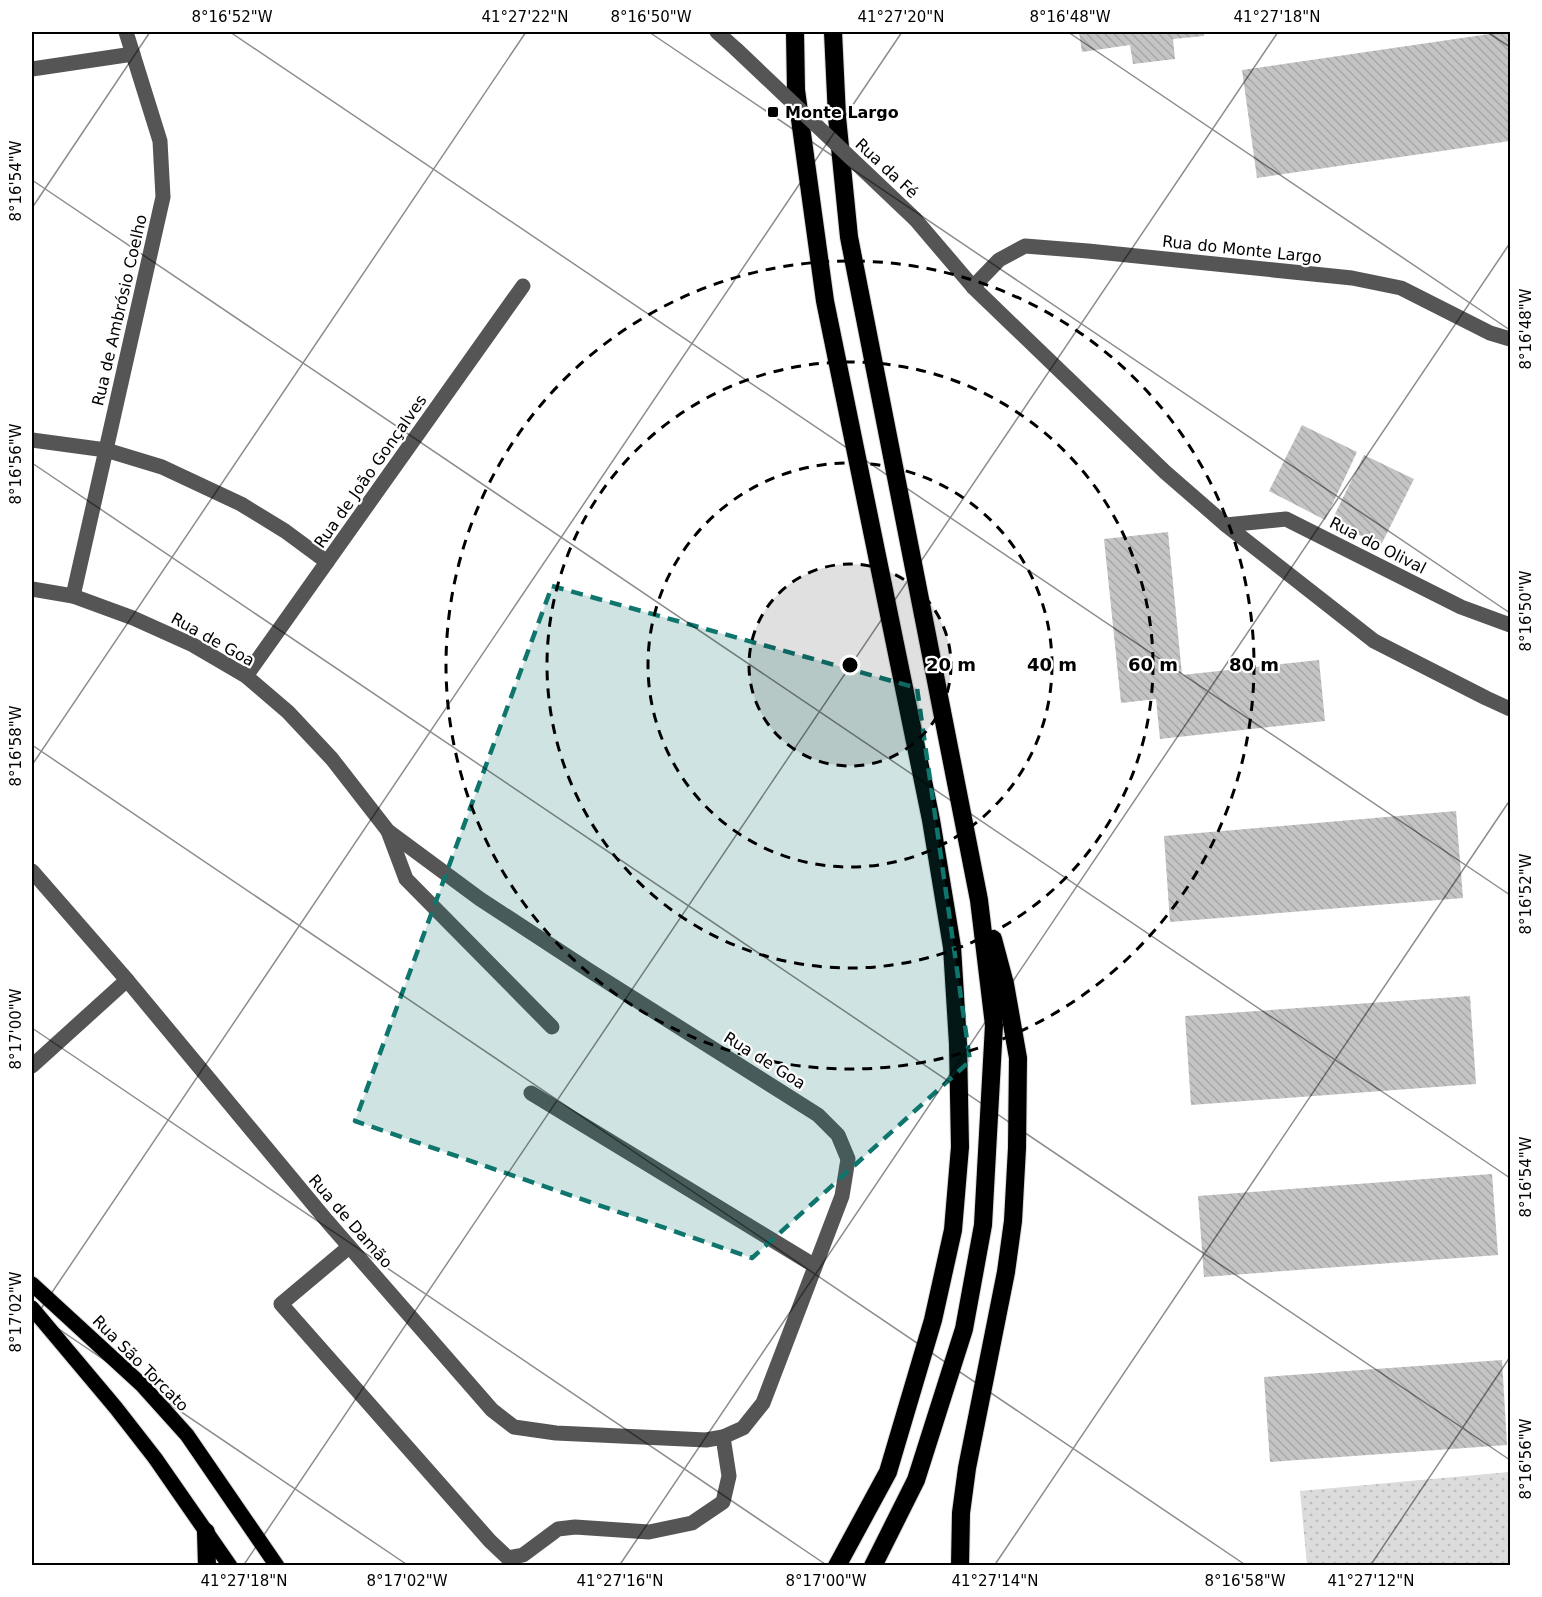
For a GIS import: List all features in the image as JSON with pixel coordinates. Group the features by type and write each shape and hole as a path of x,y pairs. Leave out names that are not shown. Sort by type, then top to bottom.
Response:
{"highway":[{"path":"795,32 796,90 825,301 931,820 952,947 958,1044 960,1147 953,1230 933,1320 888,1472 837,1566"},
{"path":"833,32 837,117 849,237 979,900 994,1025 982,1225 964,1329 916,1480 873,1566"},
{"path":"960,1566 961,1513 967,1468 1006,1272 1013,1211 1019,1100 1018,1058 1005,984 994,941 979,900"},
{"path":"206,1532 207,1566"}],"main road":[{"name":"Rua São Torcato","path":"32,1284 142,1385 187,1435 277,1566"},
{"path":"32,1308 116,1408 230,1566"}],"street":[{"name":"Rua de Ambrósio Coelho","path":"73,596 163,197 160,141 126,32"},
{"name":"Rua da Fé","path":"717,32 915,219 973,287 1165,471 1226,525 1374,641 1510,709"},
{"path":"32,69 133,54"},
{"name":"Rua do Monte Largo","path":"973,287 999,260 1025,246 1088,251 1352,278 1401,288 1490,333 1510,339"},
{"name":"Rua de João Gonçalves","path":"246,676 523,286"},
{"path":"32,440 106,450 162,467 241,504 285,531 327,562"},
{"name":"Rua do Olival","path":"1226,525 1286,519 1461,607 1510,625"},
{"name":"Rua de Goa","path":"32,590 73,596 133,618 194,645 246,676 288,712 332,759 388,831 480,899 819,1115 838,1135 848,1159 842,1196 763,1403 743,1428 723,1437"},
{"name":"Rua de Goa","path":"388,831 406,879 552,1027"},
{"name":"Rua de Damão","path":"32,871 127,980 350,1247 492,1410 514,1427 556,1433 706,1440 723,1437"},
{"path":"32,1065 127,980"},
{"path":"531,1093 815,1266"},
{"path":"350,1247 281,1304 483,1533 508,1558 524,1555 558,1529 575,1527 649,1532 692,1523 723,1502 729,1476 723,1437"}],"highlighted area":[{"path":"552,586 917,688 970,1061 752,1258 355,1121"}],"shaded area":[{"path":"1509,1472 1510,1565 1307,1565 1300,1491"}],"building":[{"path":"1079,32 1204,32 1204,36 1173,39 1175,59 1133,64 1130,45 1082,52"},
{"path":"1510,32 1510,141 1257,178 1242,70"},
{"path":"1302,425 1357,452 1325,520 1269,491"},
{"path":"1364,455 1414,479 1381,545 1331,522"},
{"path":"1168,532 1182,675 1319,660 1325,721 1160,739 1156,699 1121,703 1104,539"},
{"path":"1456,811 1463,898 1170,922 1164,836"},
{"path":"1470,996 1476,1084 1191,1105 1185,1016"},
{"path":"1492,1174 1498,1255 1204,1277 1198,1196"},
{"path":"1502,1360 1507,1445 1270,1462 1264,1377"}],"place":[{"name":"Monte Largo","path":"773,112"}]}
